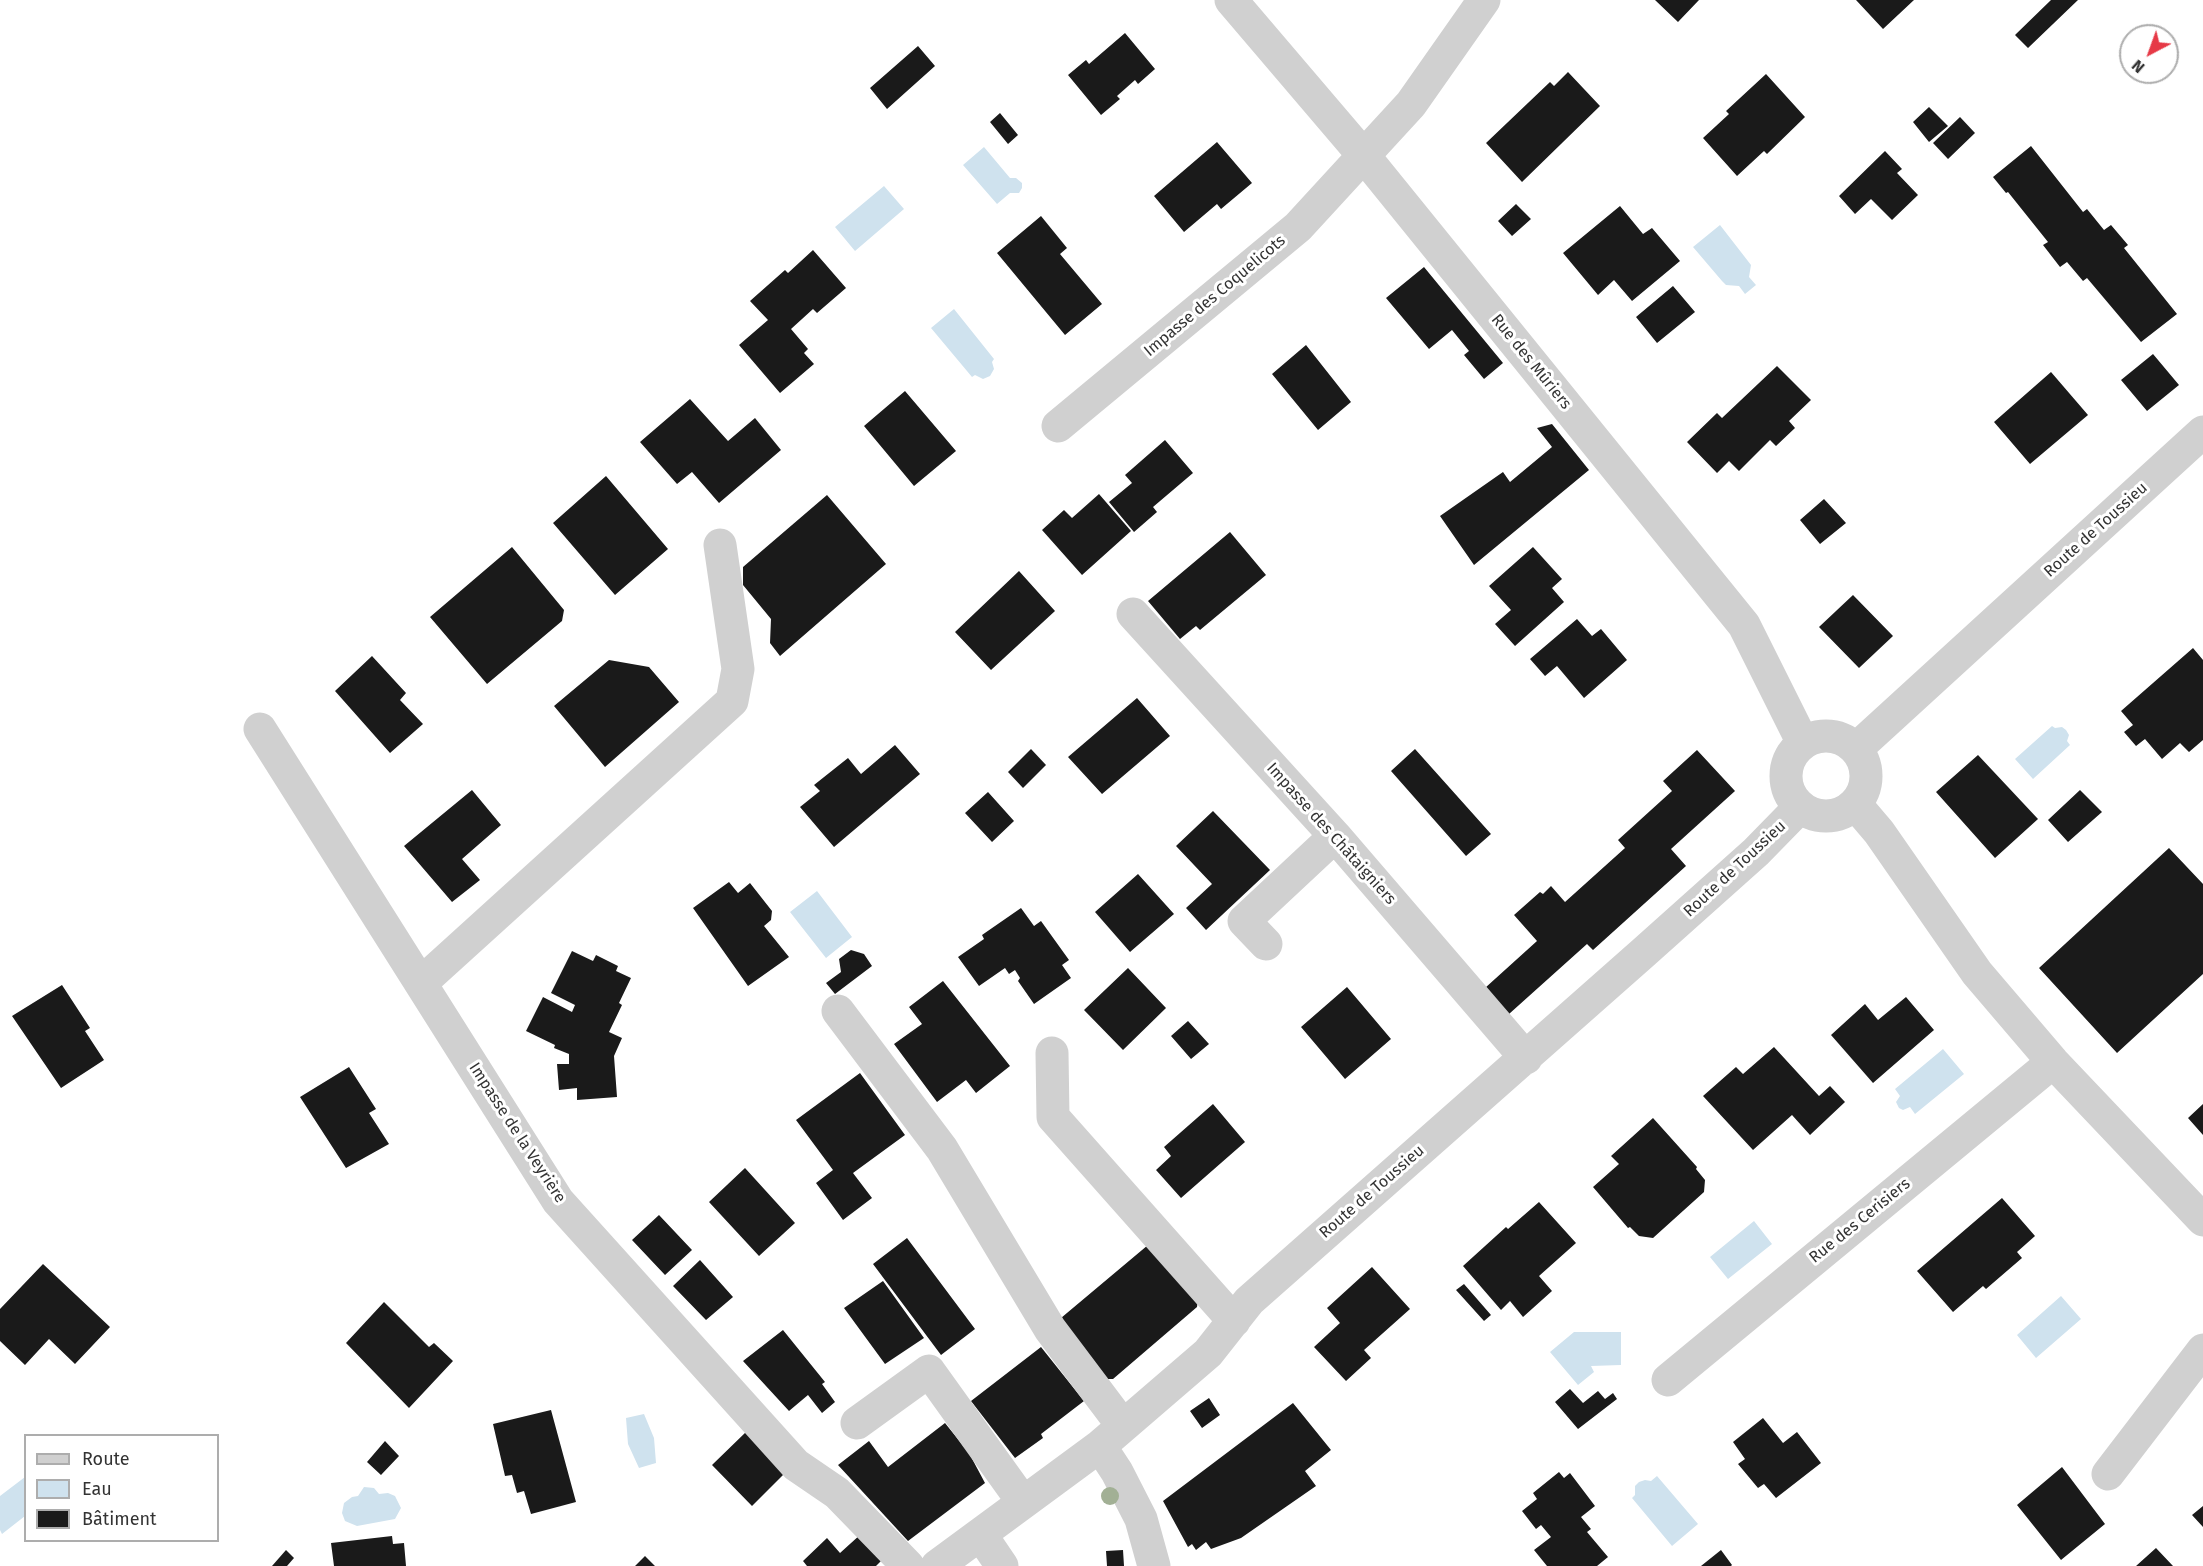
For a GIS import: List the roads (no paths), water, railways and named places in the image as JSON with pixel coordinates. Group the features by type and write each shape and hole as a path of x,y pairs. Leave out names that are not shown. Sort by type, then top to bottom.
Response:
{"street":[{"name":"Rue des Mûriers","path":"1231,0 1364,156 1744,625 1803,743"},
{"name":"Impasse des Coquelicots","path":"1058,426 1298,226 1411,104 1484,0"},
{"name":"Route de Toussieu","path":"1856,749 2203,432"},
{"path":"421,983 732,701 738,669 720,545"},
{"name":"Impasse des Châtaigniers","path":"1133,614 1335,836 1526,1058"},
{"name":"Impasse de la Veyrière","path":"260,729 558,1200 796,1465 837,1493 908,1566"},
{"path":"1803,743 1816,736 1831,736 1845,740 1856,749 1865,765 1866,783 1863,795 1856,805 1879,832 1977,973 2053,1062 2203,1220"},
{"name":"Route de Toussieu","path":"1803,743 1791,756 1786,772 1788,790 1799,808 1812,814 1830,817 1846,812 1856,805"},
{"name":"Route de Toussieu","path":"937,1566 1112,1436 1208,1353 1249,1301 1756,852 1799,808"},
{"path":"1266,944 1244,921 1335,836"},
{"path":"838,1011 942,1149 1112,1436 1117,1472 1141,1519 1154,1566"},
{"path":"1052,1053 1053,1117 1234,1321"},
{"name":"Rue des Cerisiers","path":"1668,1380 2053,1062"},
{"path":"2108,1474 2203,1350"},
{"path":"857,1423 928,1371 1023,1502"},
{"path":"981,1534 1002,1566"}],"water":[{"path":"984,147 1010,178 1016,178 1022,183 1019,193 1010,193 997,204 963,165"},
{"path":"884,186 904,209 855,251 835,227"},
{"path":"1720,225 1751,265 1749,277 1756,285 1745,294 1739,286 1726,285 1693,247"},
{"path":"954,309 994,359 992,362 994,369 990,376 983,379 975,375 972,377 931,328"},
{"path":"2052,726 2066,730 2069,735 2067,741 2070,745 2033,779 2015,759"},
{"path":"817,891 852,937 826,958 790,912"},
{"path":"1943,1049 1964,1074 1915,1114 1910,1107 1903,1110 1899,1108 1896,1102 1900,1096 1895,1089"},
{"path":"1754,1221 1772,1244 1728,1279 1710,1257"},
{"path":"2061,1296 2081,1319 2036,1358 2017,1335"},
{"path":"1574,1332 1621,1332 1621,1365 1591,1366 1594,1372 1578,1385 1550,1352"},
{"path":"644,1414 654,1438 656,1463 639,1468 628,1444 626,1418"},
{"path":"1657,1476 1698,1524 1672,1546 1632,1498 1635,1495 1635,1486 1639,1482 1651,1481"},
{"path":"24,1478 24,1517 2,1534 0,1530 0,1496"},
{"path":"364,1487 374,1488 379,1494 388,1493 395,1496 401,1508 395,1519 357,1526 345,1521 342,1513 344,1503 358,1496"}]}
